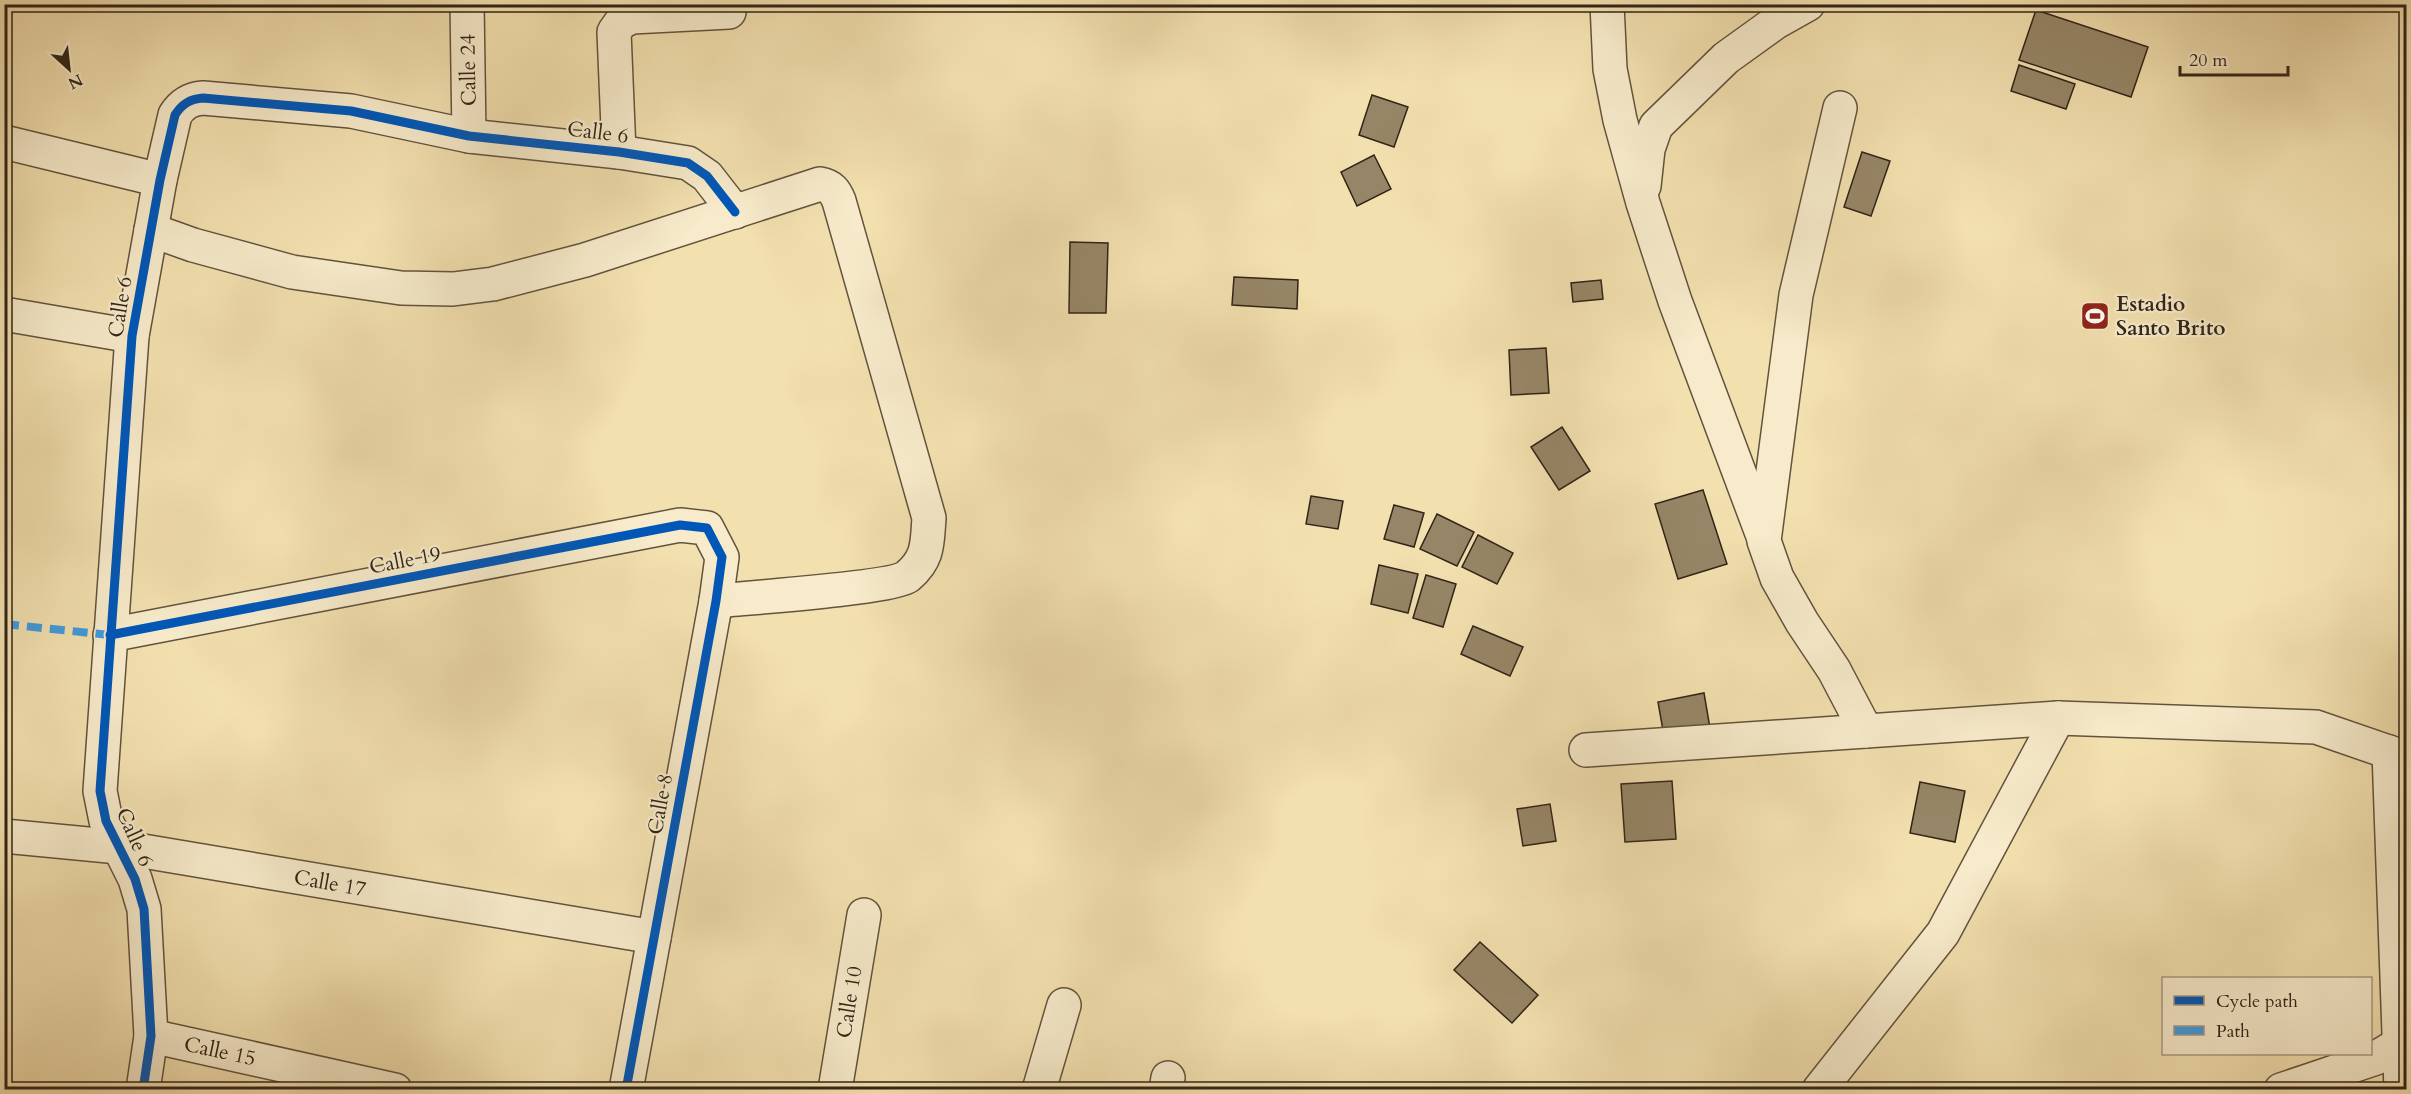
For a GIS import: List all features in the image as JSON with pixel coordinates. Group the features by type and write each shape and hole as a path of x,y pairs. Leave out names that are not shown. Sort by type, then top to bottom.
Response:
{"street":[{"name":"Calle 24","path":"467,4 469,136"},
{"path":"1607,4 1610,69 1620,120 1643,203 1675,301 1778,578 1802,622 1834,670 1866,731"},
{"path":"1643,203 1648,149 1656,126 1726,58 1776,22 1808,4"},
{"path":"619,152 614,32 621,22 632,17 729,12"},
{"name":"Calle 6","path":"142,1089 151,1036 144,909 135,879 106,821 100,791 132,336 160,180 175,115 180,107 194,99 351,111 469,136 619,152 688,163 707,176 735,212"},
{"path":"1764,541 1796,295 1840,108"},
{"path":"4,141 160,180"},
{"path":"151,230 193,245 292,272 401,288 453,289 493,284 563,266 820,184 828,185 835,192 929,518 926,554 906,578 862,587 716,601"},
{"path":"4,314 132,336"},
{"name":"Calle 19","path":"110,635 680,525 707,528"},
{"name":"Calle 8","path":"626,1089 716,601 722,557 707,528"},
{"path":"1819,1089 1943,933 2058,718"},
{"path":"1586,750 2058,718 2316,727 2398,755 2398,1062 2281,1089"},
{"name":"Calle 17","path":"4,836 119,847 654,937"},
{"name":"Calle 10","path":"834,1089 864,915"},
{"path":"1039,1089 1064,1005"},
{"name":"Calle 15","path":"151,1036 395,1089"}],"building":[{"path":"2036,10 2148,47 2131,97 2019,60"},
{"path":"2019,65 2075,84 2066,109 2011,91"},
{"path":"1372,95 1408,107 1394,147 1359,135"},
{"path":"1862,152 1890,161 1871,216 1844,207"},
{"path":"1374,155 1391,189 1357,206 1341,172"},
{"path":"1070,242 1108,243 1106,313 1069,313"},
{"path":"1234,277 1298,280 1297,309 1232,305"},
{"path":"1601,280 1603,299 1573,302 1571,283"},
{"path":"1546,348 1549,393 1511,395 1509,350"},
{"path":"1562,427 1590,471 1559,490 1531,447"},
{"path":"1703,490 1727,564 1678,579 1655,504"},
{"path":"1311,496 1343,501 1338,529 1306,524"},
{"path":"1394,505 1424,513 1414,547 1384,539"},
{"path":"1437,514 1474,532 1457,566 1420,549"},
{"path":"1478,535 1513,553 1497,584 1462,567"},
{"path":"1379,565 1418,574 1408,613 1371,604"},
{"path":"1426,575 1456,584 1443,627 1413,618"},
{"path":"1473,626 1523,647 1510,676 1461,654"},
{"path":"1704,693 1711,734 1665,742 1658,702"},
{"path":"1672,781 1676,839 1625,842 1621,784"},
{"path":"1920,782 1965,791 1955,842 1910,833"},
{"path":"1550,804 1556,841 1523,846 1517,809"},
{"path":"1480,942 1538,995 1512,1023 1454,970"}],"marked path":[{"path":"4,624 110,635"}],"cycle path":[{"path":"143,1090 151,1036 144,909 135,879 106,821 100,791 132,336 160,180 175,115 187,103 203,98 351,111 469,136 619,152 688,163 707,176 735,212"},
{"path":"110,635 680,525 707,528 722,557 716,601 626,1090"}],"place":[{"name":"Estadio Santo Brito","path":"2095,316"}]}
